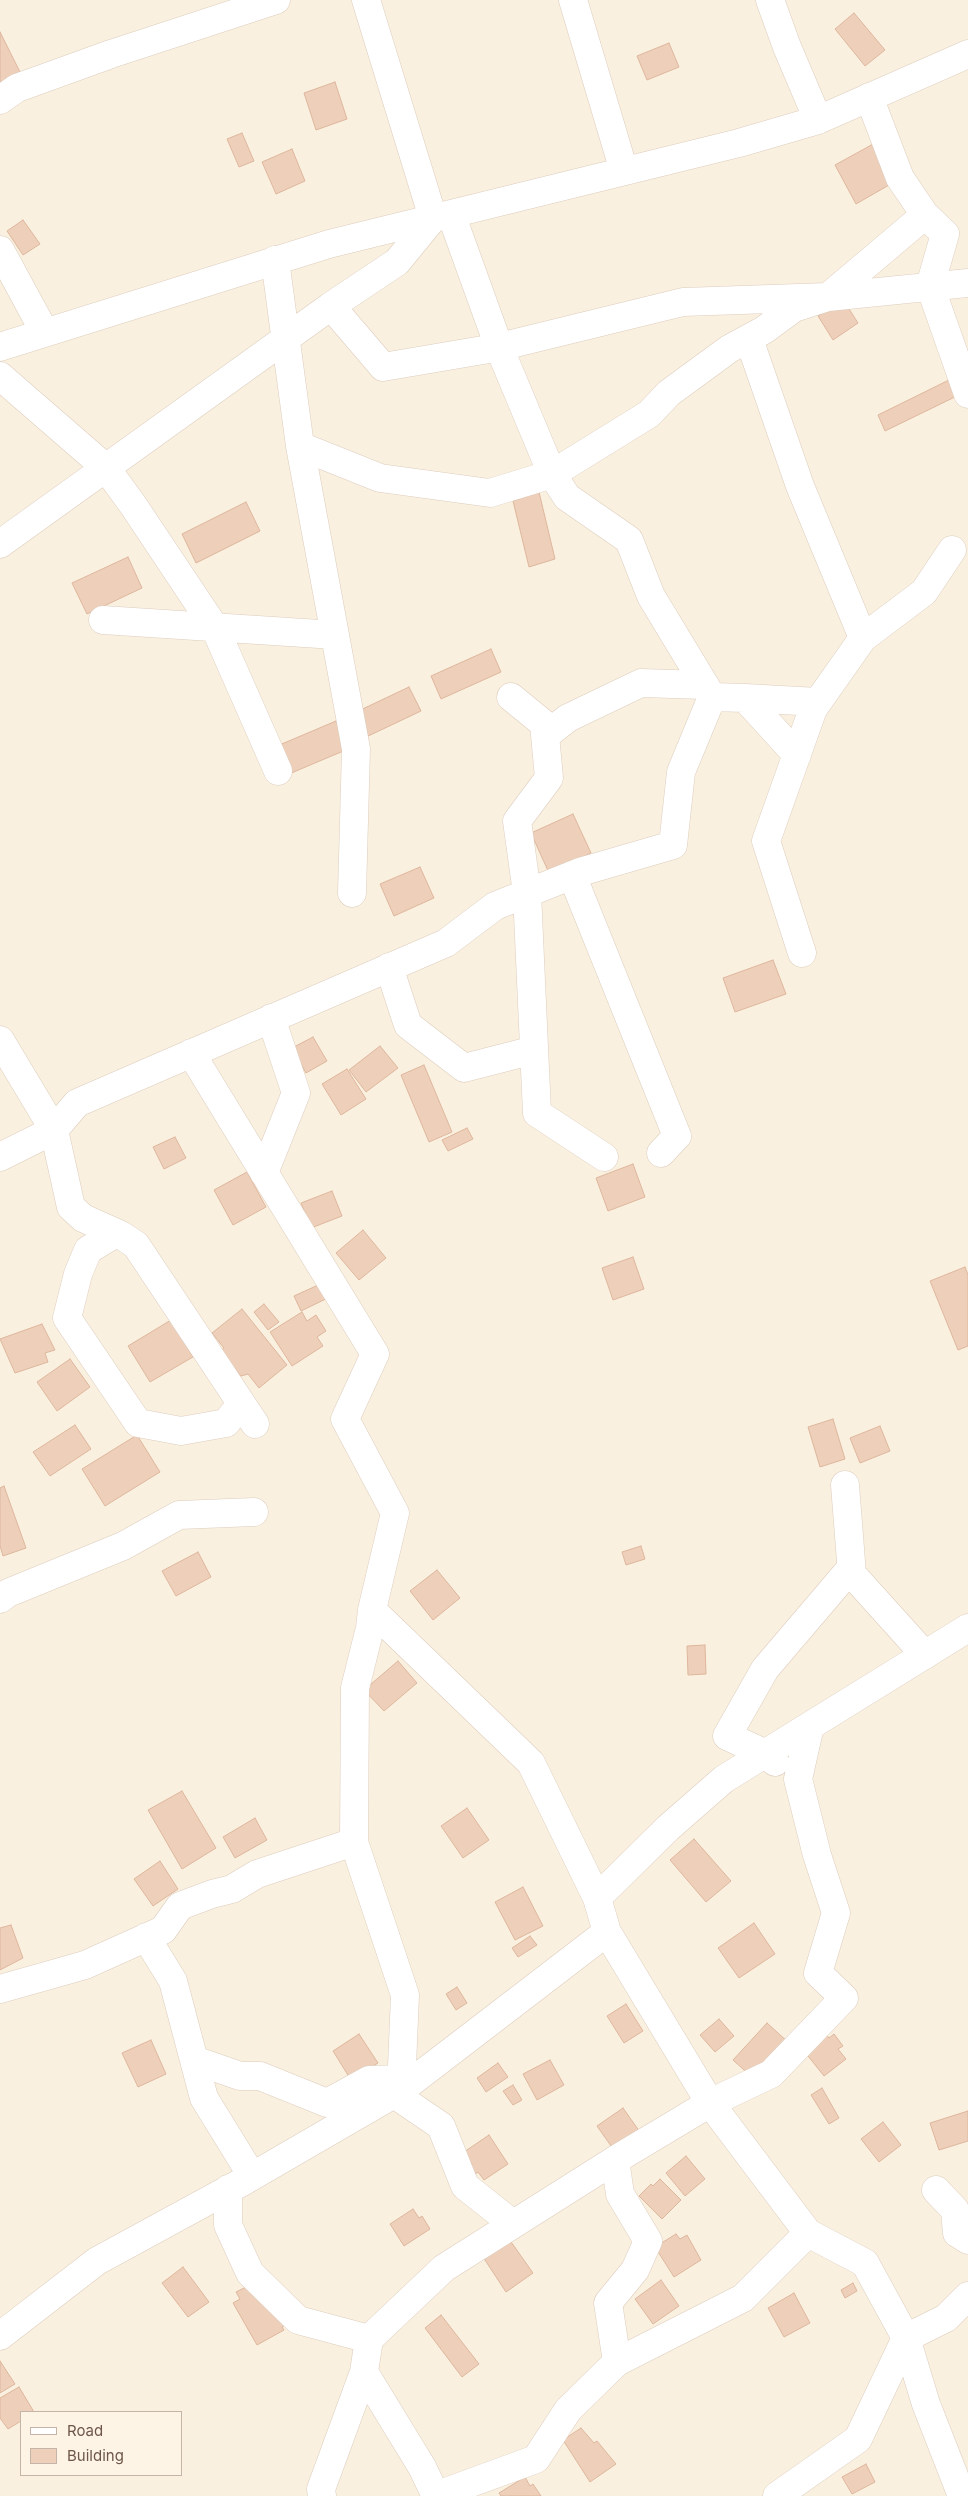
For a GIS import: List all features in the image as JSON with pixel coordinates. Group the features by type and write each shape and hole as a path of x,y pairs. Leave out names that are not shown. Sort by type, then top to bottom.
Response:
{"street":[{"path":"0,100 17,88 276,0"},
{"path":"366,0 442,216 552,474 567,497 629,540 651,596 709,691"},
{"path":"573,0 624,171"},
{"path":"770,0 787,47 818,120"},
{"path":"0,347 329,244 739,143 818,120 968,54"},
{"path":"331,306 383,367 499,348 683,302 828,297 963,283 945,234 925,215 900,178 869,97"},
{"path":"300,446 380,478 490,493 552,474 649,414 657,404 683,381 729,349 749,339 794,308 828,297 925,215"},
{"path":"0,544 287,337 397,262 442,216"},
{"path":"945,234 930,286 968,394"},
{"path":"0,250 45,333"},
{"path":"275,260 287,337 300,446 356,750 352,893"},
{"path":"749,339 800,486 863,638"},
{"path":"0,376 106,468 215,628 278,771"},
{"path":"802,953 766,841 797,755 818,702 863,638 924,592 952,550"},
{"path":"102,620 335,635"},
{"path":"545,736 568,718 641,683 709,691 745,698 818,702"},
{"path":"0,1157 54,1130 77,1104 389,966 446,943 494,906 572,875 673,845 681,772 709,691"},
{"path":"511,696 544,724 549,778 517,821 527,893 536,1113 604,1156"},
{"path":"745,698 797,755"},
{"path":"572,875 677,1136 661,1153"},
{"path":"389,966 408,1025 464,1068 534,1050"},
{"path":"264,1173 296,1092 271,1018"},
{"path":"0,1040 54,1130 71,1207 83,1218 116,1233 136,1245 248,1414 226,1423 181,1432 138,1423 67,1318 78,1274 88,1250 116,1233"},
{"path":"191,1053 375,1354 345,1419 395,1512 355,1688 354,1842 405,1995 399,2088"},
{"path":"845,1485 852,1574 925,1655"},
{"path":"0,1599 8,1593 123,1546 179,1515 254,1512"},
{"path":"798,1779 764,1753 727,1736 765,1669 851,1568"},
{"path":"372,1610 531,1763 598,1898 606,1932 710,2103 808,2233 865,2263 906,2338 926,2404 962,2496"},
{"path":"598,1898 668,1828 724,1779 968,1628"},
{"path":"322,2496 320,2489 364,2372 370,2339 444,2268 615,2160 710,2103 771,2074 844,1998 818,1973 836,1913 817,1855 798,1779 810,1726"},
{"path":"0,1989 85,1965 163,1930 180,1906 232,1889 257,1874 354,1842"},
{"path":"0,2336 97,2261 252,2176 399,2088 606,1932"},
{"path":"146,1937 174,1981 204,2098 252,2176"},
{"path":"194,2060 240,2076 260,2076 326,2102 369,2080 399,2088 441,2126 465,2186 513,2224"},
{"path":"615,2160 620,2194 648,2241 635,2270 608,2303 617,2362"},
{"path":"228,2189 228,2225 250,2273 298,2320 370,2339"},
{"path":"936,2190 955,2210 957,2233 968,2240"},
{"path":"364,2372 422,2467 436,2496 536,2460 568,2410 617,2362 743,2298 808,2233"},
{"path":"777,2496 858,2439 906,2338 957,2319 968,2296"}],"building":[{"path":"854,13 885,50 865,66 835,29"},
{"path":"0,32 20,72 0,83"},
{"path":"669,43 679,67 647,80 637,56"},
{"path":"335,82 347,119 316,130 304,93"},
{"path":"242,133 254,161 239,167 227,139"},
{"path":"875,143 896,181 856,204 835,165"},
{"path":"292,149 305,181 276,194 262,162"},
{"path":"23,220 40,244 23,255 7,231"},
{"path":"844,301 858,323 833,340 818,316"},
{"path":"953,378 961,394 885,431 878,415"},
{"path":"539,492 555,559 529,567 513,501"},
{"path":"246,502 260,531 196,563 182,534"},
{"path":"128,557 142,588 87,614 72,583"},
{"path":"491,649 501,672 441,699 431,676"},
{"path":"409,687 421,711 364,738 352,714"},
{"path":"336,721 348,749 289,774 277,746"},
{"path":"573,814 591,853 549,873 531,833"},
{"path":"420,867 434,898 394,916 380,884"},
{"path":"773,960 786,994 735,1012 723,978"},
{"path":"313,1037 327,1061 306,1073 292,1048"},
{"path":"380,1046 398,1068 366,1092 349,1070"},
{"path":"424,1065 452,1132 429,1142 401,1075"},
{"path":"347,1069 366,1099 341,1115 322,1084"},
{"path":"467,1128 473,1139 448,1151 442,1140"},
{"path":"175,1137 186,1158 164,1169 153,1147"},
{"path":"633,1164 645,1197 608,1211 596,1178"},
{"path":"247,1172 266,1207 233,1225 214,1190"},
{"path":"332,1191 342,1216 311,1228 301,1203"},
{"path":"363,1230 386,1258 359,1280 336,1253"},
{"path":"633,1257 644,1289 613,1300 602,1268"},
{"path":"965,1267 968,1275 968,1346 958,1350 930,1281"},
{"path":"327,1281 334,1295 301,1311 294,1296"},
{"path":"264,1304 279,1322 268,1330 254,1312"},
{"path":"242,1309 287,1365 259,1388 248,1374 241,1376 220,1351 224,1348 212,1333"},
{"path":"302,1312 307,1321 316,1315 326,1331 317,1337 323,1346 292,1366 270,1332"},
{"path":"171,1320 193,1357 150,1382 128,1346"},
{"path":"42,1324 55,1350 45,1353 48,1362 15,1373 0,1339"},
{"path":"70,1359 90,1387 57,1411 37,1382"},
{"path":"833,1419 845,1459 820,1467 808,1427"},
{"path":"75,1425 91,1449 50,1476 33,1452"},
{"path":"880,1426 890,1451 860,1463 850,1438"},
{"path":"137,1435 160,1472 105,1506 82,1469"},
{"path":"4,1486 26,1548 3,1556 0,1546 0,1488"},
{"path":"641,1546 645,1559 626,1565 622,1552"},
{"path":"198,1552 211,1577 176,1596 162,1571"},
{"path":"437,1570 460,1598 433,1620 410,1591"},
{"path":"705,1645 706,1674 688,1675 687,1646"},
{"path":"398,1661 417,1683 384,1711 364,1690"},
{"path":"182,1791 216,1848 182,1869 148,1810"},
{"path":"467,1808 489,1840 463,1858 441,1826"},
{"path":"255,1818 267,1840 235,1858 223,1837"},
{"path":"694,1839 731,1881 706,1902 670,1860"},
{"path":"160,1861 178,1889 153,1906 134,1879"},
{"path":"523,1887 543,1926 515,1940 495,1902"},
{"path":"754,1923 775,1954 739,1978 718,1948"},
{"path":"11,1925 23,1958 0,1970 0,1928"},
{"path":"530,1936 537,1945 518,1957 512,1948"},
{"path":"457,1987 467,2003 456,2010 446,1994"},
{"path":"626,2004 643,2031 624,2043 607,2016"},
{"path":"719,2019 734,2036 715,2052 700,2035"},
{"path":"767,2023 788,2042 754,2079 733,2060"},
{"path":"359,2034 378,2063 351,2080 333,2051"},
{"path":"826,2034 829,2038 834,2034 843,2046 838,2049 846,2059 824,2076 804,2051"},
{"path":"151,2040 166,2074 138,2087 122,2053"},
{"path":"550,2060 564,2085 537,2100 523,2074"},
{"path":"498,2063 508,2077 486,2092 477,2078"},
{"path":"513,2085 522,2100 513,2105 503,2091"},
{"path":"822,2088 839,2118 829,2124 811,2095"},
{"path":"623,2108 642,2135 616,2153 597,2126"},
{"path":"968,2111 968,2141 939,2150 930,2123"},
{"path":"883,2122 901,2145 879,2162 861,2139"},
{"path":"489,2135 508,2164 484,2180 478,2172 473,2176 467,2167 472,2164 464,2152"},
{"path":"686,2156 705,2179 685,2196 666,2173"},
{"path":"660,2179 681,2200 662,2219 639,2196 651,2184 653,2186"},
{"path":"413,2209 419,2218 422,2216 430,2229 404,2246 390,2224"},
{"path":"676,2234 680,2239 687,2235 701,2260 674,2277 655,2247"},
{"path":"509,2239 533,2273 506,2292 483,2257"},
{"path":"183,2267 209,2302 188,2317 162,2283"},
{"path":"661,2280 679,2306 653,2324 635,2299"},
{"path":"853,2283 857,2291 845,2298 841,2290"},
{"path":"250,2285 287,2324 282,2327 284,2330 257,2345 233,2303 240,2299 236,2292"},
{"path":"794,2293 810,2323 784,2337 768,2308"},
{"path":"441,2315 479,2364 462,2377 425,2328"},
{"path":"0,2361 15,2384 0,2393"},
{"path":"19,2387 33,2411 20,2411 20,2422 8,2429 0,2418 0,2398"},
{"path":"581,2428 594,2443 597,2441 616,2464 590,2482 563,2440"},
{"path":"866,2464 875,2482 852,2494 842,2477"},
{"path":"525,2477 530,2486 533,2484 541,2496 501,2496 499,2493"}]}
